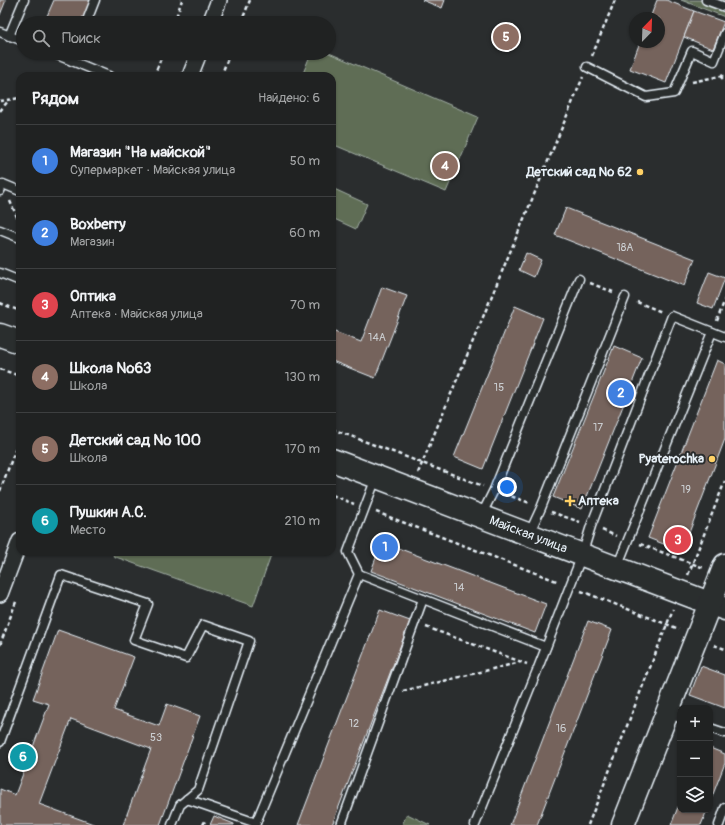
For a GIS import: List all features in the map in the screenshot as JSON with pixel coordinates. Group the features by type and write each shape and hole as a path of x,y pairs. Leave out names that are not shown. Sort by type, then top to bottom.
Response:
{"street":[{"path":"213,16 219,0"},
{"path":"191,72 196,60"},
{"path":"0,335 16,341"},
{"name":"Майская улица","path":"336,462 717,606"},
{"path":"0,594 16,552"},
{"path":"623,825 673,715 717,606 725,565"}],"lane":[{"path":"17,16 24,0"},
{"path":"89,16 95,0"},
{"path":"706,0 725,7"},
{"path":"9,36 16,19"},
{"path":"0,32 16,38"},
{"path":"587,67 646,97 674,93 692,50 714,61 725,33"},
{"path":"80,60 102,72"},
{"path":"0,191 3,184 16,189"},
{"path":"0,230 16,236"},
{"path":"0,273 16,279"},
{"path":"481,516 494,490 578,279"},
{"path":"528,534 541,508 625,297"},
{"path":"475,825 582,555 591,526 672,316 725,337"},
{"path":"616,568 712,332"},
{"path":"377,477 348,552 359,574 546,647"},
{"path":"188,799 255,824 359,574"},
{"path":"0,742 61,575 148,604 134,640 186,658 203,625 249,641 198,790 180,805 172,825"},
{"path":"341,825 423,599"},
{"path":"713,729 725,733"},
{"path":"718,825 725,808"}],"path":[{"path":"176,16 182,0"},
{"path":"244,16 250,0"},
{"path":"410,490 423,463 615,0"},
{"path":"156,72 160,60"},
{"path":"223,72 227,60"},
{"path":"677,85 725,75"},
{"path":"0,101 16,99"},
{"path":"0,111 8,100"},
{"path":"712,332 725,299"},
{"path":"0,304 16,310"},
{"path":"0,369 16,375"},
{"path":"0,491 16,448"},
{"path":"588,825 680,592 694,564 725,481"},
{"path":"336,497 570,586 667,625"},
{"path":"414,622 538,668"},
{"path":"388,695 521,662"}],"green space":[{"path":"681,0 725,0 725,17"},
{"path":"336,56 478,117 446,192 336,146 336,72 304,72 308,60 336,60"},
{"path":"336,190 367,204 356,229 336,220"},
{"path":"113,556 271,556 253,606"},
{"path":"407,814 430,825 402,825"}],"building":[{"path":"0,0 6,0 0,15"},
{"path":"54,0 92,0 86,16 47,16"},
{"path":"422,0 445,0 442,8"},
{"path":"657,0 666,0 694,11 666,83 630,69 638,48 665,48 665,12 652,12"},
{"path":"694,11 724,22 713,49 684,37"},
{"path":"566,208 695,259 684,286 555,235"},
{"path":"526,253 541,260 534,277 519,270"},
{"path":"709,272 725,278 713,309 697,303"},
{"path":"382,287 407,296 375,378 336,363 336,333 361,342"},
{"path":"515,306 543,318 483,469 454,457"},
{"path":"614,346 642,358 582,509 553,497"},
{"path":"717,360 725,364 725,439 682,551 648,538"},
{"path":"382,542 546,604 535,633 371,571"},
{"path":"380,610 410,621 332,825 298,825"},
{"path":"588,621 612,630 537,825 510,825"},
{"path":"58,630 134,657 114,710 159,726 167,704 200,716 160,825 123,825 151,749 71,719 39,804 96,825 0,825 0,789 15,795 49,704 33,699"},
{"path":"701,666 725,675 725,708 690,695"},
{"path":"713,749 725,754 725,763 713,794"},
{"path":"677,810 677,813 706,813 701,825 671,825"},
{"path":"214,816 234,824 234,825 210,825"}],"place":[{"name":"Детский сад № 100","path":"506,37"},
{"name":"Школа №63","path":"445,166"},
{"name":"Детский сад № 62","path":"640,172"},
{"name":"Boxberry","path":"621,393"},
{"name":"Pyaterochka","path":"712,459"},
{"name":"Аптека","path":"570,501"},
{"name":"Оптика","path":"678,540"},
{"name":"Магазин \"На майской\"","path":"385,547"},
{"name":"Пушкин А.С.","path":"23,757"}]}
